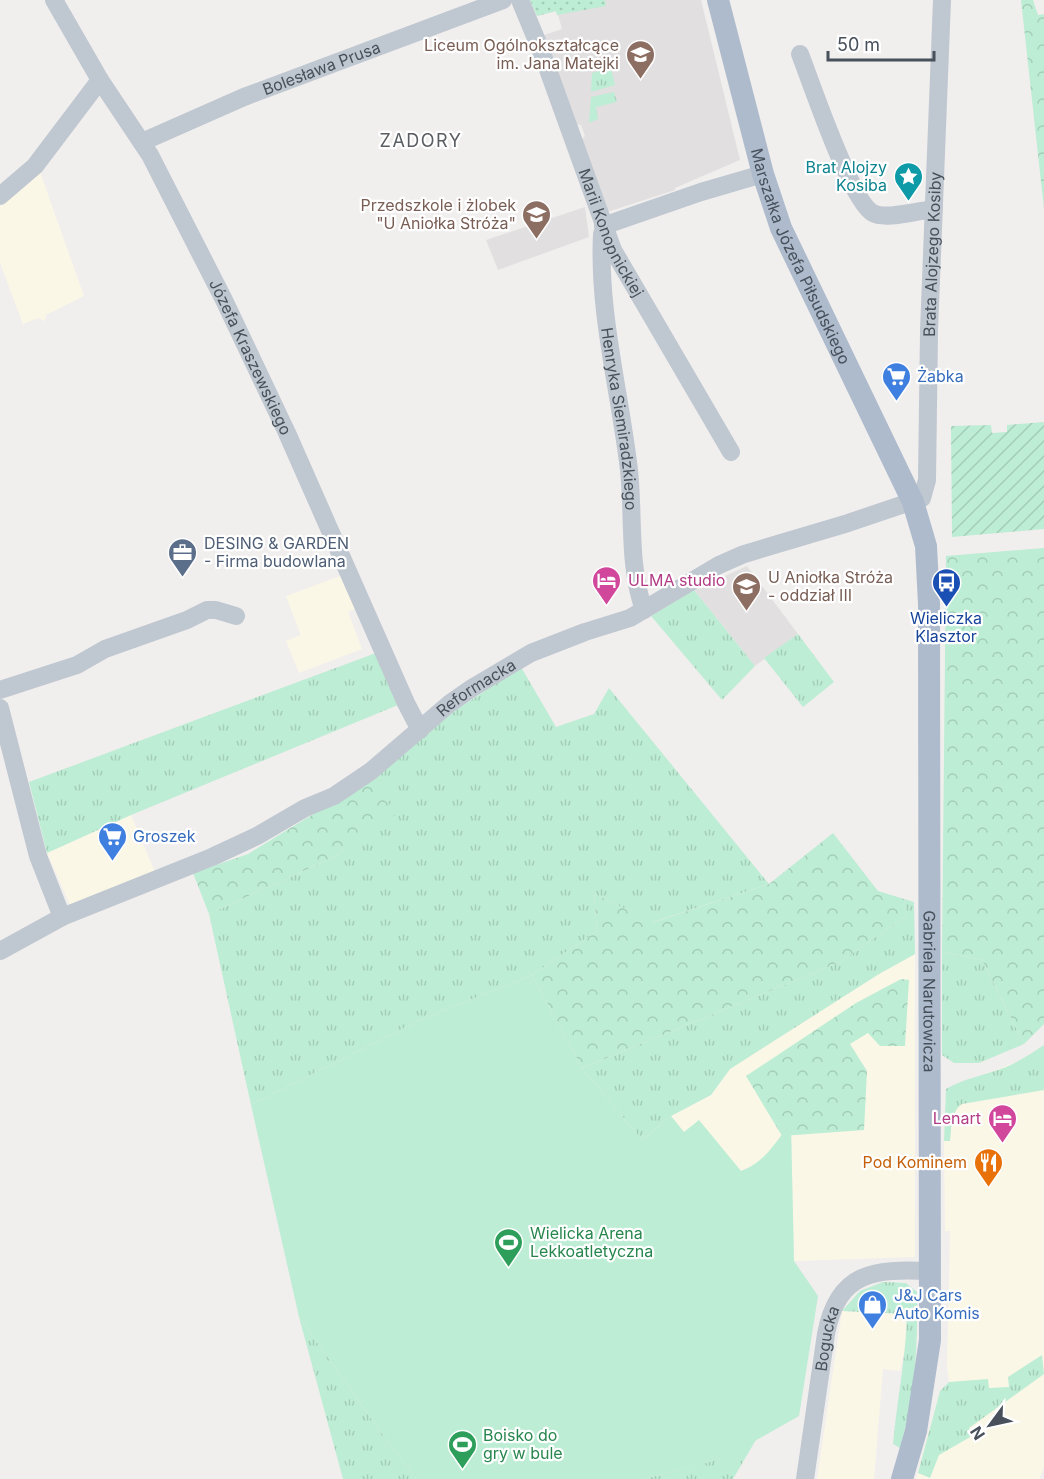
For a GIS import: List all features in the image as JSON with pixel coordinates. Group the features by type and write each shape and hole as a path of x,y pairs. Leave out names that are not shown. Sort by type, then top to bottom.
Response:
{"main road":[{"name":"Marszałka Józefa Piłsudskiego","path":"718,0 763,174 777,218 791,252 913,502"},
{"name":"Gabriela Narutowicza","path":"902,1479 916,1431 930,1340 929,577 923,532 913,502"}],"street":[{"name":"Józefa Kraszewskiego","path":"54,0 100,80 142,142 224,300 287,433 420,730"},
{"name":"Bolesława Prusa","path":"142,142 244,97 503,0"},
{"name":"Marii Konopnickiej","path":"520,0 543,53 613,250 731,452"},
{"name":"Brata Alojzego Kosiby","path":"913,502 922,498 927,480 929,331 942,0"},
{"path":"800,54 840,159 867,209 876,215 893,215 934,208"},
{"path":"0,196 35,166 100,80"},
{"path":"603,226 701,192 763,174"},
{"name":"Henryka Siemiradzkiego","path":"603,226 604,293 629,472 633,562 636,585 644,610"},
{"name":"Reformacka","path":"0,951 62,917 198,863 257,836 305,808 334,796 371,771 449,704 531,653 630,618 719,565 744,554 913,502"},
{"path":"0,690 77,665 105,650 187,620 207,610 216,610 236,616"},
{"path":"0,708 38,856 62,917"},
{"name":"Bogucka","path":"805,1479 826,1334 838,1296 857,1280 871,1275 885,1272 929,1271"}],"shaded area":[{"name":"Liceum Ogólnokształcące im. Jana Matejki","path":"530,0 701,0 740,160 675,188 675,190 607,212 581,140 585,136 581,125 575,124 544,35 562,29 558,15 556,11 537,16"},
{"path":"40,172 84,296 46,315 45,321 38,318 23,324 0,263 0,205"},
{"name":"Przedszkole i żlobek \"U Aniołka Stróża\"","path":"585,207 589,237 498,270 486,240"},
{"name":"U Aniołka Stróża - oddział III","path":"747,566 798,634 755,666 694,590"},
{"path":"343,575 357,608 348,612 362,649 299,673 286,641 301,635 286,596"},
{"path":"131,815 155,872 70,905 47,853"},
{"path":"915,954 915,1257 794,1261 791,1126 765,1157 753,1167 741,1171 699,1121 684,1132 671,1116 711,1095 730,1069 879,974"},
{"path":"1044,1059 1044,1468 1039,1479 916,1479 939,1394 949,1382 947,1367 950,1231 945,1231 946,1089 1022,1060"},
{"path":"842,1311 906,1314 906,1345 900,1371 883,1369 874,1479 817,1479"}],"green space":[{"path":"530,0 605,0 606,6 557,15 556,11 537,16"},
{"path":"1021,0 1033,0 1038,15 1044,14 1044,209"},
{"path":"611,68 615,85 591,92 592,73"},
{"path":"614,92 617,102 596,107 598,119 589,123 591,97"},
{"path":"1044,422 1044,529 952,537 951,426 991,425 992,433 1007,432 1007,425"},
{"path":"1044,548 1044,1024 1024,1044 982,960 942,952 946,556"},
{"path":"694,590 755,666 722,700 651,616"},
{"path":"798,634 834,682 803,707 764,658"},
{"path":"376,653 398,705 131,815 47,853 29,782"},
{"path":"521,667 556,727 594,714 609,688 769,884 653,922 594,894 597,931 532,975 418,1021 251,1105 209,914 334,857 394,815 374,777 456,710"},
{"path":"374,777 395,815 334,857 209,914 193,873 248,854"},
{"path":"833,833 878,891 904,899 907,915 840,962 582,1068 532,975 597,931 594,894 654,922 769,884"},
{"path":"904,899 914,902 915,954 879,974 730,1069 711,1095 671,1116 642,1140 582,1068 840,962 907,915"},
{"path":"942,952 982,960 1024,1044 979,1063 954,1063 942,1055"},
{"path":"532,975 582,1068 642,1140 671,1116 684,1132 699,1120 741,1171 762,1159 791,1126 794,1261 818,1296 799,1416 725,1458 644,1479 417,1479 299,1317 251,1105 418,1021"},
{"path":"901,979 909,980 905,1046 880,1046 868,1033 850,1044 867,1071 864,1130 782,1136 746,1076 856,1003"},
{"path":"1044,1045 1044,1090 962,1104 953,1116 950,1141 944,1141 946,1089 1006,1067"},
{"path":"883,1282 906,1283 917,1292 915,1371 900,1448 893,1444 907,1314 842,1311 860,1291"},
{"path":"299,1317 388,1442 417,1479 343,1479"},
{"path":"1042,1355 1044,1374 969,1428 972,1436 939,1455 930,1478 918,1473 940,1391 949,1382 988,1379 989,1388 1009,1387 1008,1377"},
{"path":"757,1438 733,1479 644,1479 724,1458"}],"place":[{"name":"Liceum Ogólnokształcące im. Jana Matejki","path":"640,80"},
{"name":"Brat Alojzy Kosiba","path":"908,202"},
{"name":"Przedszkole i żlobek \"U Aniołka Stróża\"","path":"537,240"},
{"name":"Żabka","path":"896,402"},
{"name":"DESING & GARDEN - Firma budowlana","path":"183,578"},
{"name":"ULMA studio","path":"607,606"},
{"name":"Wieliczka Klasztor","path":"946,608"},
{"name":"U Aniołka Stróża - oddział III","path":"747,612"},
{"name":"Groszek","path":"112,862"},
{"name":"Lenart","path":"1002,1144"},
{"name":"Pod Kominem","path":"988,1188"},
{"name":"Wielicka Arena Lekkoatletyczna","path":"509,1268"},
{"name":"J&J Cars Auto Komis","path":"873,1330"},
{"name":"Boisko do gry w bule","path":"462,1470"}],"district":[{"name":"ZADORY","path":"421,141"}]}
